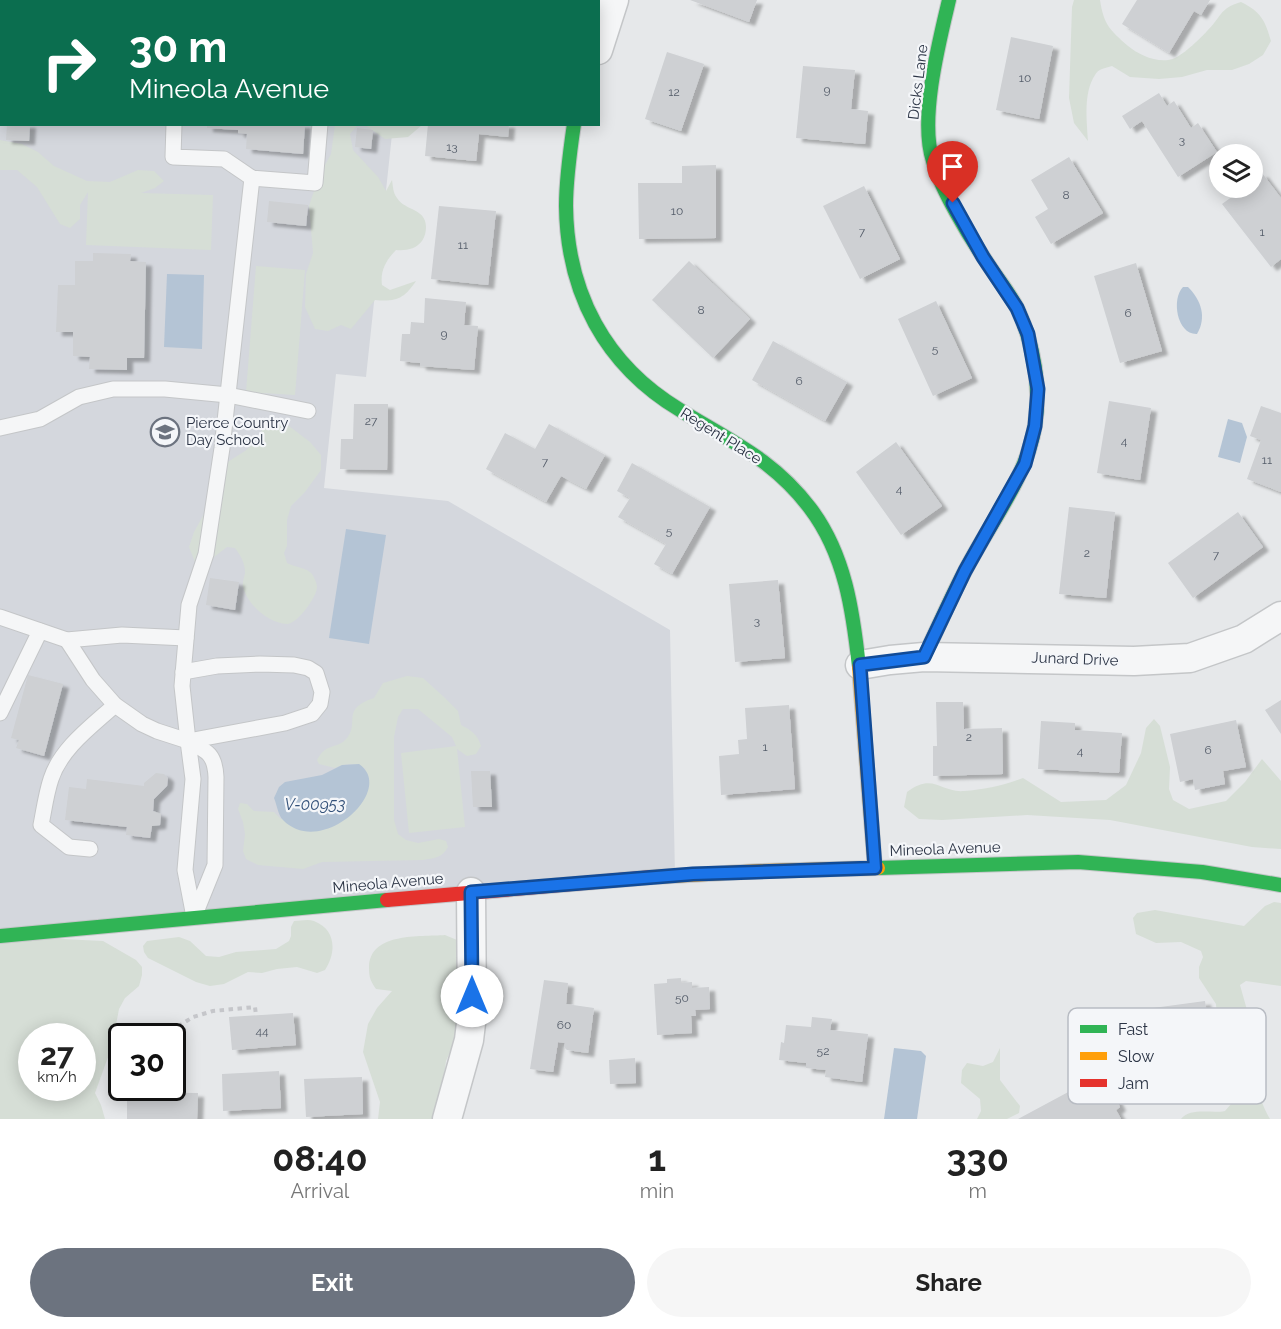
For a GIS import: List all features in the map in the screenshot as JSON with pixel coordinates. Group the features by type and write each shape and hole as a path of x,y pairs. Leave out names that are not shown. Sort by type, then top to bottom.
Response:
{"street":[{"path":"600,44 614,0"},
{"name":"Dicks Lane","path":"924,657 965,571 1025,464 1035,426 1038,389 1028,334 1017,308 983,257 943,186 932,159 928,131 930,102 940,36 949,0"},
{"name":"Regent Place","path":"574,126 566,197 567,239 572,271 589,316 603,340 625,368 666,402 753,453 790,484 813,511 827,534 844,580 853,618 860,665 875,868"},
{"name":"Junard Drive","path":"860,665 924,657 1134,661 1190,658 1244,639 1281,616"},
{"name":"Mineola Avenue","path":"0,936 471,892 693,874 1078,862 1202,872 1281,885"},
{"path":"447,1119 469,1040 472,1014 471,892"}],"lane":[{"path":"174,126 173,157 224,159 252,178 315,183 320,126"},
{"path":"194,917 185,870 193,779 182,686 183,672 189,604 206,554 228,395 252,178"},
{"path":"0,428 40,419 79,397 113,389 165,389 228,395 308,411"},
{"path":"0,617 67,640 122,634 186,638"},
{"path":"0,713 40,631"},
{"path":"67,640 93,680 115,705 157,732 188,741 209,752 216,765 215,865 194,917"},
{"path":"183,672 217,666 294,665 308,668 316,673 322,692 320,704 312,714 285,723 188,741"},
{"path":"90,849 69,847 41,825 50,780 57,765 69,747 115,705"}],"path":[{"path":"183,1023 192,1017 213,1011 255,1007 256,1015"}],"shaded area":[{"path":"1074,0 1100,0 1108,26 1116,35 1138,53 1156,60 1169,60 1179,56 1201,38 1224,10 1241,2 1261,17 1271,41 1263,55 1249,64 1232,70 1207,70 1182,77 1159,79 1130,77 1112,66 1100,70 1091,82 1087,99 1088,141 1074,123 1069,98"},
{"name":"Pierce Country Day School","path":"0,126 393,126 366,377 336,374 324,488 448,501 670,630 675,875 0,936"},
{"path":"335,126 357,126 350,134 353,150 378,177 386,191 392,180 397,198 423,216 426,229 420,244 410,249 396,250 383,270 382,285 390,290 416,281 407,292 394,300 375,300 351,329 341,325 328,331 315,329 305,307 306,274 313,253 309,206 319,176 331,154"},
{"path":"366,126 421,126 408,137 385,139"},
{"path":"0,140 22,144 38,152 54,166 87,181 110,182 138,170 154,171 164,181 155,188 141,193 213,195 211,250 86,245 88,192 80,205 80,219 70,228 60,224 37,187 17,170 0,170"},
{"path":"256,266 305,270 295,395 246,392"},
{"path":"273,424 289,426 310,442 321,455 321,470 291,506 287,520 287,546 284,553 287,563 312,574 317,587 310,603 301,615 287,624 266,617 249,600 243,587 245,573 243,563 235,548 227,547 209,561 195,562 189,547 204,514 209,490 226,463 245,451 257,441 262,430"},
{"path":"407,676 423,678 445,698 458,711 461,725 474,733 481,746 476,754 467,756 457,749 465,827 409,833 401,753 456,746 452,737 418,709 403,709 398,717 394,737 394,820 398,834 406,840 418,843 439,839 446,841 448,847 446,851 437,857 423,860 322,862 303,869 258,865 246,859 243,851 245,834 238,809 240,803 247,804 254,811 274,812 281,819 366,769 350,764 335,768 319,764 317,760 320,754 328,748 347,738 357,707 374,698 383,683"},
{"path":"1154,719 1160,726 1170,767 1169,789 1173,800 1189,809 1226,801 1245,782 1262,759 1281,781 1281,849 1252,847 1110,820 1027,815 942,820 919,819 904,807 907,792 924,784 931,783 956,791 964,791 994,787 1023,778 1061,802 1106,800 1126,785 1141,753 1146,728"},
{"path":"1274,902 1281,903 1281,986 1246,981 1240,985 1246,1008 1216,1008 1199,978 1199,967 1203,957 1201,951 1181,942 1156,943 1136,934 1133,918 1137,913 1155,910 1244,926 1265,906"},
{"path":"294,921 314,921 327,930 332,949 325,970 317,973 297,967 262,973 248,972 224,984 210,986 196,982 148,958 144,952 143,946 147,941 179,937 190,941 206,956 219,957 236,952 276,949 289,941"},
{"path":"445,935 457,940 472,959 454,1043 446,1061 443,1082 445,1119 378,1119 380,1102 363,1052 368,1024 377,1008 392,991 376,989 372,983 369,967 372,956 387,942 410,937"},
{"path":"0,936 103,941 136,960 142,967 139,986 125,998 119,1009 116,1023 108,1023 108,1057 96,1090 96,1023 18,1023 18,1101 96,1101 96,1095 105,1119 0,1119"},
{"path":"1000,1048 1000,1080 1020,1106 1019,1113 1007,1119 977,1119 981,1111 980,1099 961,1083 962,1070 967,1063 983,1066 993,1062"},
{"path":"1231,1104 1262,1104 1270,1119 1181,1119 1190,1113 1225,1111"}],"water":[{"path":"167,274 204,275 202,349 164,347"},
{"path":"1183,287 1188,287 1193,292 1201,309 1202,321 1197,334 1185,329 1178,315 1177,300"},
{"path":"1228,419 1242,423 1247,437 1240,463 1218,457"},
{"path":"346,529 386,535 369,644 329,638"},
{"name":"V-00953","path":"359,764 368,775 368,789 362,803 350,816 334,826 316,831 299,830 281,818 274,798 279,787 285,782 322,775 342,765"},
{"path":"894,1048 921,1051 926,1056 917,1119 884,1119"}],"building":[{"path":"690,0 757,0 749,22"},
{"path":"1137,0 1210,0 1201,15 1194,11 1169,53 1122,24"},
{"path":"1011,37 1053,46 1039,119 996,110"},
{"path":"667,52 704,64 681,131 645,119"},
{"path":"803,66 855,70 851,109 868,111 865,144 796,138"},
{"path":"1159,93 1167,106 1174,101 1191,128 1198,123 1212,144 1209,144 1209,157 1178,177 1142,121 1130,129 1122,116"},
{"path":"7,126 30,126 29,141 6,140"},
{"path":"207,126 305,126 303,154 246,149 247,134 238,133 238,130 207,128"},
{"path":"428,126 509,126 508,137 479,134 476,161 425,156"},
{"path":"357,128 373,130 371,149 355,147"},
{"path":"1069,157 1103,213 1051,244 1035,217 1048,209 1031,180"},
{"path":"716,165 716,238 639,239 638,183 682,183 682,166"},
{"path":"1263,174 1281,198 1281,259 1271,267 1222,204 1230,198 1263,198"},
{"path":"864,186 900,259 860,279 823,206"},
{"path":"269,201 308,205 306,226 267,222"},
{"path":"439,206 496,211 488,285 431,279"},
{"path":"93,253 131,254 130,261 146,262 144,358 127,358 127,370 89,369 90,357 73,356 73,332 56,332 58,285 75,285 75,261 93,261"},
{"path":"689,261 750,319 713,358 652,300"},
{"path":"1136,263 1162,351 1120,363 1094,276"},
{"path":"425,298 466,302 464,325 478,326 474,370 420,366 420,363 400,361 402,334 410,334 411,322 424,323"},
{"path":"936,301 972,378 933,396 898,319"},
{"path":"773,341 847,382 825,421 752,380"},
{"path":"1109,401 1151,408 1140,480 1097,473"},
{"path":"354,404 388,404 387,470 340,469 341,439 353,439"},
{"path":"1261,406 1281,413 1281,492 1247,479 1261,440 1250,436"},
{"path":"549,424 605,455 586,489 561,476 546,502 486,469 505,433 535,449"},
{"path":"896,442 942,506 901,535 856,472"},
{"path":"632,463 710,507 672,574 654,564 666,544 618,517 630,498 617,491"},
{"path":"1069,507 1115,512 1106,598 1059,594"},
{"path":"1238,512 1263,547 1193,598 1168,563"},
{"path":"210,578 239,582 235,610 206,605"},
{"path":"778,580 785,658 735,662 729,584"},
{"path":"28,675 63,684 44,756 16,748 19,740 11,738"},
{"path":"1281,700 1281,734 1265,710"},
{"path":"936,702 963,702 964,729 1002,728 1003,774 933,776 933,746 937,746"},
{"path":"789,705 795,789 721,795 719,756 739,754 738,740 747,739 745,708"},
{"path":"1236,720 1246,767 1223,771 1225,784 1195,790 1193,779 1180,782 1170,734"},
{"path":"1041,721 1075,723 1075,730 1122,733 1119,773 1038,769"},
{"path":"471,771 490,771 492,807 473,807"},
{"path":"156,773 164,774 168,778 167,786 154,799 153,811 161,814 160,825 152,826 150,838 126,835 127,827 65,820 69,787 86,789 87,779 144,786 144,783"},
{"path":"681,978 681,983 692,982 692,988 709,987 710,1009 695,1010 696,1016 691,1016 692,1033 657,1035 654,984 667,983 667,979"},
{"path":"544,980 568,983 566,1004 594,1008 588,1053 567,1050 564,1047 565,1043 558,1042 553,1072 530,1069"},
{"path":"1205,1001 1206,1008 1153,1008"},
{"path":"293,1013 296,1045 232,1050 229,1017"},
{"path":"812,1017 832,1019 830,1030 868,1034 862,1082 825,1077 826,1070 806,1068 806,1063 779,1060 786,1025 811,1027"},
{"path":"635,1058 636,1083 610,1084 609,1060"},
{"path":"279,1071 281,1108 223,1111 222,1074"},
{"path":"362,1077 363,1114 306,1117 304,1079"},
{"path":"1068,1092 1068,1104 1118,1104 1120,1107 1116,1110 1121,1119 1018,1119"},
{"path":"186,1093 198,1093 197,1119 127,1119 127,1101 186,1101"}],"traffic: fast":[{"path":"924,657 965,571 1016,482 1031,445 1037,411 1035,366 1024,323 1011,297 971,239 949,199 937,173 929,144 928,124 932,81 949,0"},
{"path":"574,126 567,185 568,238 583,297 595,324 611,349 654,392 750,452 781,476 810,508 832,544 839,564 850,604 859,667"},
{"path":"878,868 1078,862 1202,872 1281,885"},
{"path":"0,936 387,900"}],"traffic: slow":[{"path":"859,667 875,868"},
{"path":"653,877 878,868"}],"traffic: jam":[{"path":"387,900 653,877"}],"place":[{"name":"Pierce Country Day School","path":"165,432"}],"route":[{"path":"472,996 471,892 693,874 875,868 860,665 924,657 965,571 1025,464 1035,426 1038,389 1028,334 1017,308 983,257 953,203"}]}
